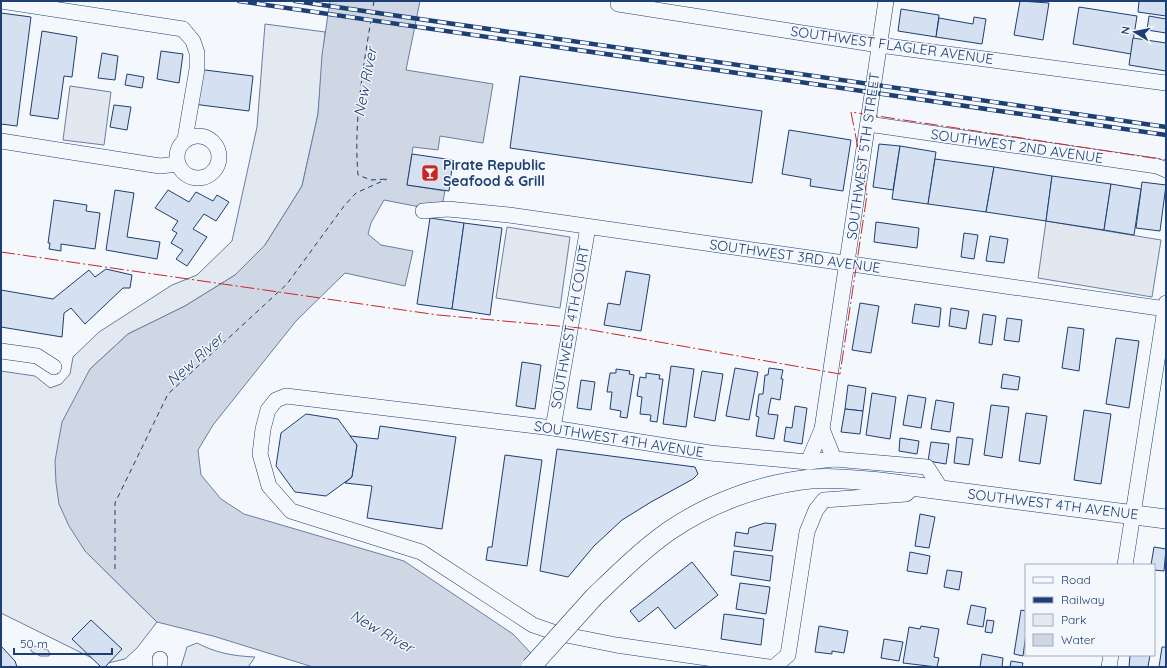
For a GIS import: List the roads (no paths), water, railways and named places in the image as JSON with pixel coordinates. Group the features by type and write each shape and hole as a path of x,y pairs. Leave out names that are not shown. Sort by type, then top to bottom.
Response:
{"main road":[{"name":"SOUTHWEST 4TH AVENUE","path":"531,667 594,598 634,558 670,531 705,510 744,494 778,484 811,479 844,478 941,489 1166,519"}],"street":[{"path":"1,1 183,29 193,41 197,53 197,69 185,139 177,150 178,164 186,175 200,178 213,172 219,159 216,145 211,140 198,135 185,139"},
{"name":"SOUTHWEST 5TH STREET","path":"808,462 822,429 848,264 886,1"},
{"name":"SOUTHWEST FLAGLER AVENUE","path":"618,3 879,45 1166,83"},
{"name":"SOUTHWEST 2ND AVENUE","path":"868,124 1150,165 1166,170"},
{"path":"1,142 160,166 178,164"},
{"name":"SOUTHWEST 3RD AVENUE","path":"423,211 448,210 509,215 848,264 1166,307"},
{"name":"SOUTHWEST 4TH COURT","path":"553,428 588,227"},
{"path":"1126,564 1166,307"},
{"path":"1,351 37,356 54,367"},
{"name":"SOUTHWEST 4TH AVENUE","path":"769,667 639,649 556,633 533,624 421,552 291,511 269,486 260,454 263,429 268,410 276,400 286,396 553,428 710,453 808,462 834,459 927,467 941,489"},
{"path":"822,429 834,459"},
{"path":"774,667 788,655 807,532 816,510 824,500 906,494 915,486"},
{"path":"1109,667 1111,656"}],"water":[{"name":"New River","path":"330,1 420,1 406,70 493,84 483,143 440,136 438,150 413,147 407,185 445,191 441,211 384,200 371,223 368,234 381,245 413,251 405,286 345,273 296,321 213,425 198,450 201,475 221,499 244,514 404,561 513,634 544,667 313,667 213,636 157,622 85,551 69,526 59,504 55,461 62,422 90,369 128,334 185,306 235,275 265,245 302,186 318,114 322,55"}],"railway":[{"path":"239,1 1166,135"},
{"path":"295,1 1166,127"}],"place":[{"name":"Pirate Republic Seafood & Grill","path":"430,173"}]}
